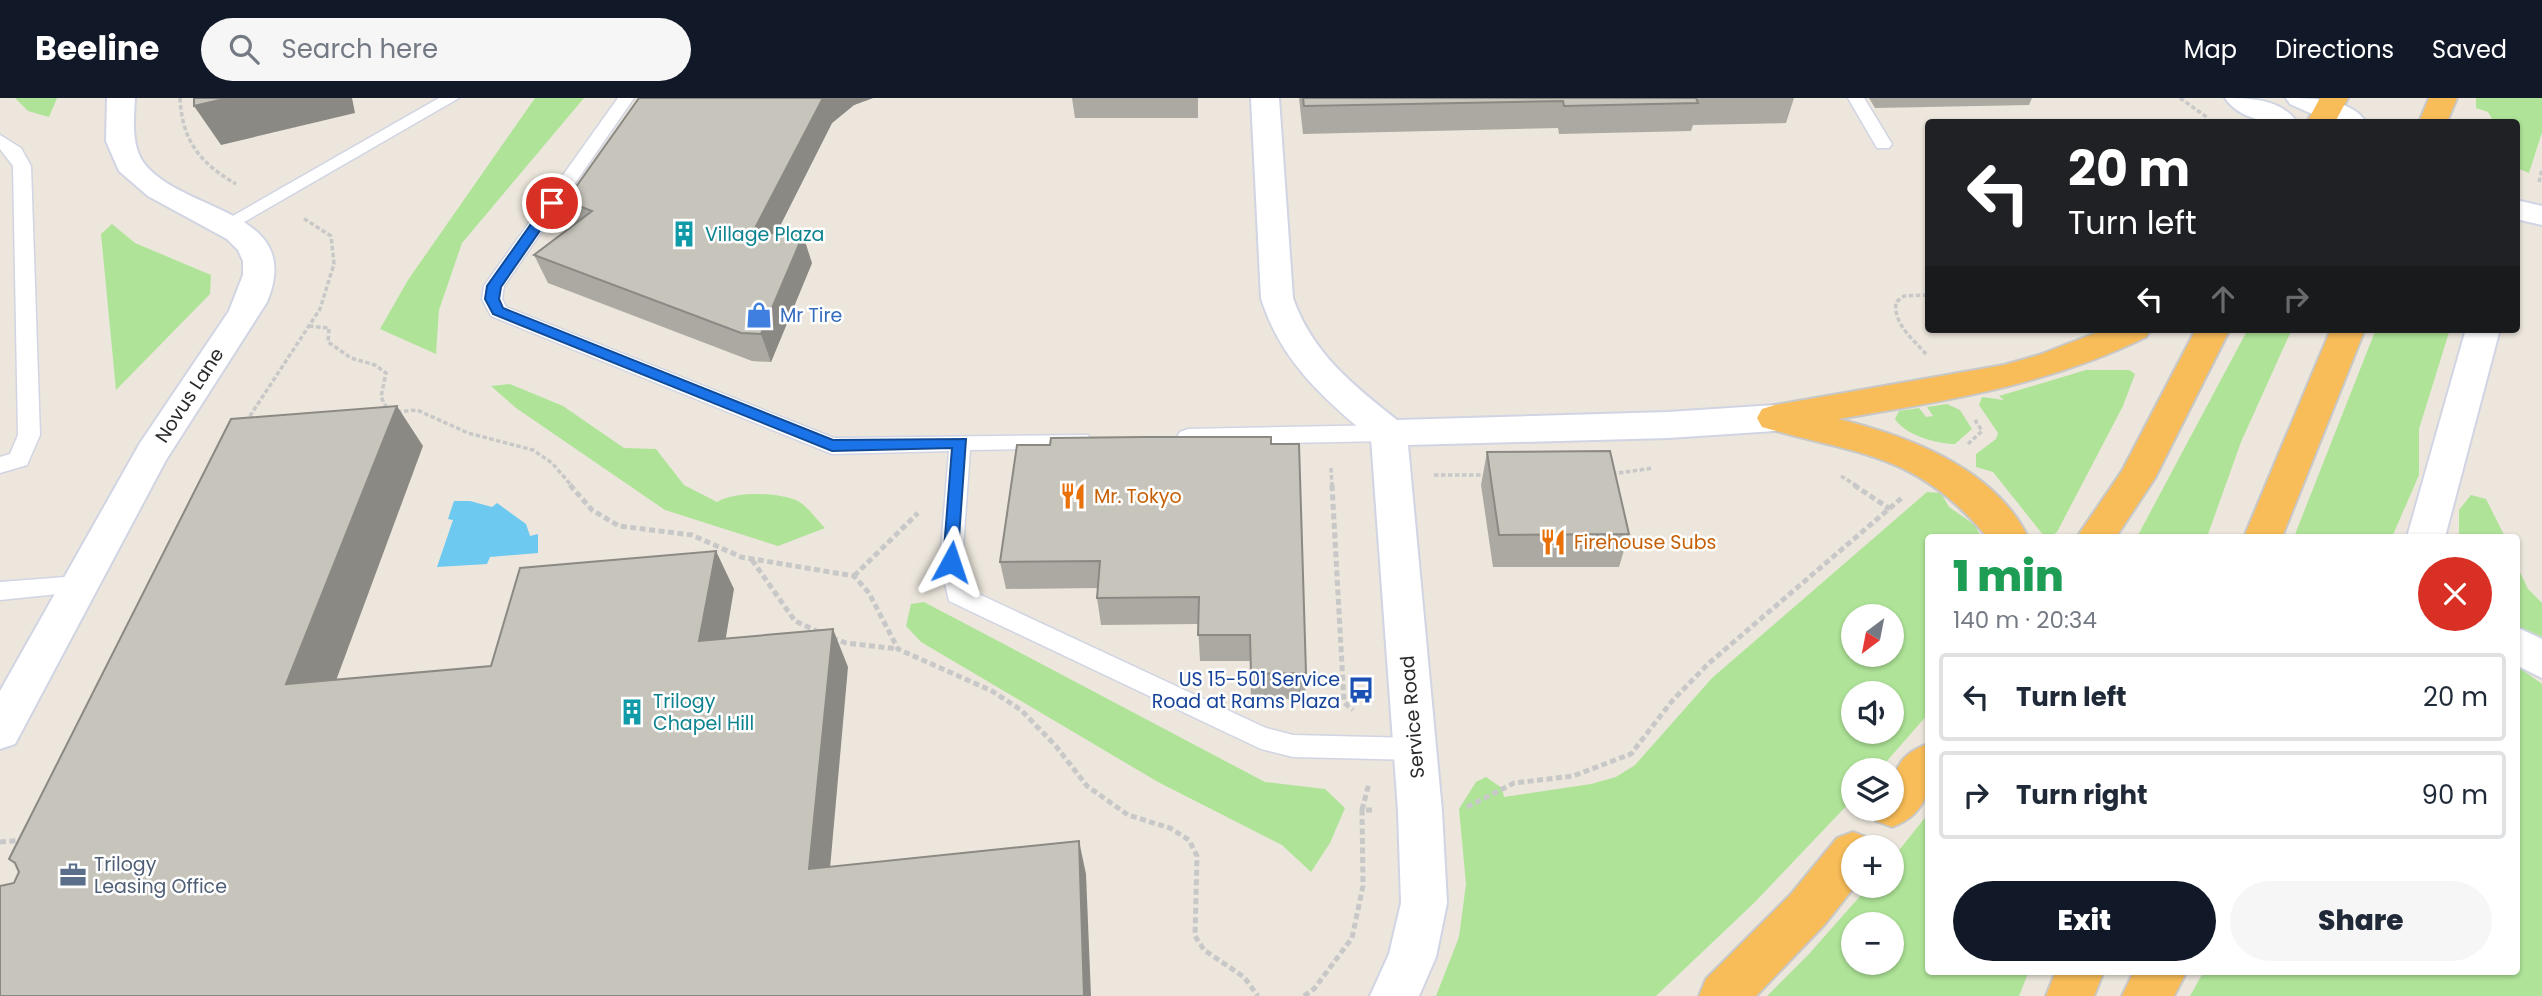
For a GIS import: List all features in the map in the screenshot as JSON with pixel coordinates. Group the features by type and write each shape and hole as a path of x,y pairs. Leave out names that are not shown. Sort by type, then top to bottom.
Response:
{"highway":[{"path":"2434,119 2443,98"},
{"path":"1775,418 1849,402 1950,388 2044,365 2091,349 2125,333"},
{"path":"2098,534 2137,478 2211,333"},
{"path":"2264,534 2346,333"},
{"path":"1775,418 1870,438 1935,468 1978,501 2006,534"},
{"path":"1904,792 1925,767"},
{"path":"1868,835 1880,821"},
{"path":"1724,996 1808,909 1841,868"},
{"path":"2070,996 2078,975"},
{"path":"2146,996 2161,975"}],"street":[{"name":"Novus Lane","path":"0,731 172,419 248,307 256,285 259,261 246,239 146,181 130,166 119,124 121,98"},
{"path":"1265,98 1277,298 1283,324 1298,348 1331,384 1389,433 1668,425 1775,418"},
{"path":"2239,98 2278,119"},
{"path":"2300,98 2333,114"},
{"path":"2520,188 2542,194"},
{"path":"2520,211 2542,216"},
{"path":"2427,534 2482,333"},
{"name":"Service Road","path":"1389,433 1415,749 1424,903 1412,957 1394,996"},
{"path":"2520,646 2542,661"}],"lane":[{"path":"626,98 494,286 492,299 498,311 832,446 1107,439"},
{"path":"1856,98 1884,144"},
{"path":"226,225 443,100"},
{"path":"0,140 15,152 22,166 29,435 19,459 0,465"},
{"path":"1160,438 1389,433"},
{"path":"960,443 951,562 957,594 998,616 1261,738 1293,746 1415,749"},
{"path":"0,591 79,585"}],"path":[{"path":"180,98 180,121 192,151 211,170 243,187"},
{"path":"2180,98 2210,119"},
{"path":"240,433 320,309 334,264 331,236 296,215"},
{"path":"1457,812 1514,783 1573,776 1632,754 1672,701 1708,664 1935,468 1978,437 1982,431 1901,324 1894,310 1901,298 1925,295"},
{"path":"309,326 329,328 328,342 351,358 375,365 386,373 381,397 390,414"},
{"path":"382,417 416,410 468,433 533,450 552,463 592,510 619,526 692,535 752,559 854,576 869,593 898,649"},
{"path":"246,422 257,421"},
{"path":"854,576 923,507 932,444"},
{"path":"1318,465 1344,470"},
{"path":"1331,467 1343,702 1361,716"},
{"path":"1611,474 1653,468"},
{"path":"1835,472 1890,509"},
{"path":"1423,475 1499,475"},
{"path":"752,559 795,621 846,643 898,649 952,671 1002,697 1021,710 1055,745 1087,786 1128,815 1170,828 1189,840 1197,856 1195,936 1204,950 1244,976 1258,996"},
{"path":"1304,996 1314,989 1352,939 1363,886 1362,810 1370,779"},
{"path":"1362,810 1385,811"},
{"path":"0,842 29,840"}],"green space":[{"path":"15,98 57,98 49,117 28,111"},
{"path":"535,98 584,98 462,243 439,310 436,354 380,329 408,280"},
{"path":"2476,98 2542,98 2542,132 2529,173 2520,169 2520,119 2492,119 2488,112 2476,108"},
{"path":"112,224 135,243 211,275 210,294 116,390 101,234"},
{"path":"2246,333 2290,333 2241,442 2208,534 2139,534"},
{"path":"2374,333 2449,333 2419,429 2419,475 2393,534 2295,534"},
{"path":"2086,370 2129,370 2135,374 2123,406 2054,534 2042,534 1993,472 1976,467 1976,454 1996,439 1998,433 1979,405 1982,397 2004,400 1999,396"},
{"path":"510,384 563,406 624,448 656,449 684,485 717,502 745,494 789,498 801,503 825,528 778,546 665,510 516,408 491,386"},
{"path":"1947,404 1960,410 1972,429 1955,444 1922,438 1906,430 1895,419 1899,411 1919,408 1926,417 1933,416 1927,407"},
{"path":"1927,492 1941,493 1949,507 1975,525 1980,534 1925,534 1925,717 1904,741 1904,681 1841,681 1841,744 1902,744 1890,758 1841,758 1841,812 1754,903 1656,996 1436,996 1459,937 1466,884 1459,809 1476,782 1486,777 1502,788 1504,797 1591,784 1616,777 1635,765 1712,678"},
{"path":"2471,495 2486,499 2504,534 2459,534 2459,510"},
{"path":"2520,572 2528,589 2542,603 2542,645 2520,627"},
{"path":"924,602 1265,782 1325,789 1345,808 1330,843 1311,872 1282,845 1158,782 921,642 906,626 911,604"},
{"path":"2520,668 2542,684 2542,996 2190,996 2202,975 2520,975"},
{"path":"1925,818 1925,975 2027,975 2019,996 1767,996 1841,918 1841,975 1904,975 1904,912 1846,912 1858,898 1904,898 1904,844"}],"water":[{"path":"454,501 470,501 492,507 497,503 526,524 530,536 538,534 538,553 490,557 487,564 437,567 453,520 448,519"}],"building":[{"path":"194,98 228,98 194,106"},
{"name":"Village Plaza","path":"639,98 823,98 753,232 803,235 761,334 741,333 534,255 592,211 566,201"},
{"path":"1303,98 1696,98 1698,103 1564,106 1563,101 1304,106"},
{"name":"Trilogy Chapel Hill","path":"397,406 286,684 491,666 520,568 716,551 699,641 833,629 809,869 1079,841 1084,996 0,996 0,886 14,883 19,872 15,863 9,859 231,419"},
{"path":"1271,437 1271,444 1299,444 1306,673 1251,674 1250,635 1198,635 1199,597 1097,598 1100,561 1000,562 1017,445 1050,445 1051,438"},
{"path":"1610,451 1629,534 1499,535 1487,452"}],"place":[{"name":"Village Plaza","path":"684,234"},
{"name":"Mr Tire","path":"759,315"},
{"name":"Mr. Tokyo","path":"1073,496"},
{"name":"Firehouse Subs","path":"1553,542"},
{"name":"US 15-501 Service Road at Rams Plaza","path":"1361,690"},
{"name":"Trilogy Chapel Hill","path":"632,712"},
{"name":"Trilogy Leasing Office","path":"73,875"}],"route":[{"path":"552,203 494,286 492,299 498,311 832,446 960,443 951,562"}]}
